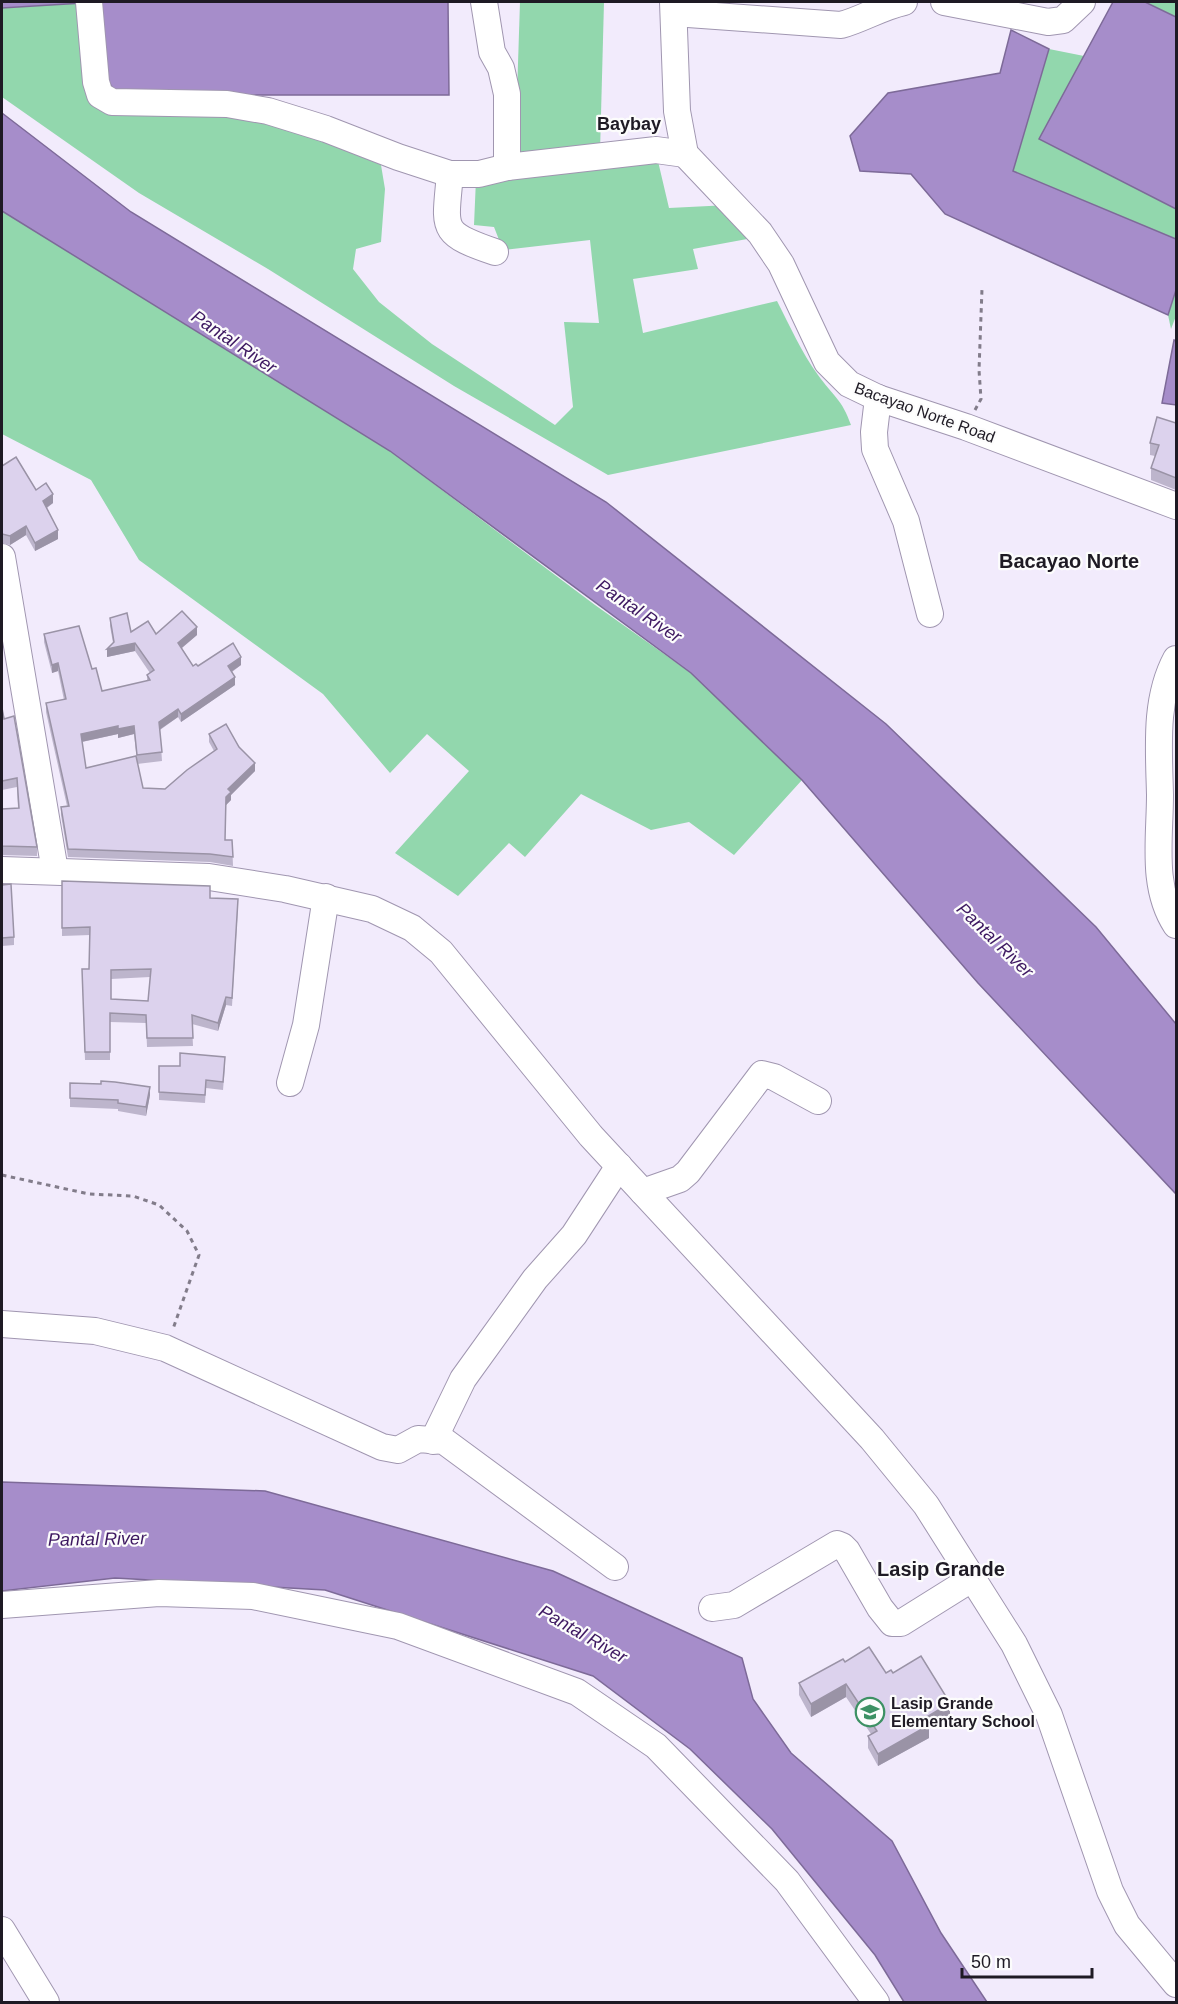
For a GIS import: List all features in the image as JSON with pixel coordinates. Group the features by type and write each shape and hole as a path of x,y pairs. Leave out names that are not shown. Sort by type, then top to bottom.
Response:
{"street":[{"path":"89,2 96,82 100,95 105,100 227,104 268,111 326,129 450,174 479,174 507,167 656,150 685,154 677,111 673,7 841,25 858,20 884,6 903,2"},
{"path":"484,2 492,52 501,68 507,94 507,167"},
{"path":"944,2 1048,22 1063,20 1082,2"},
{"name":"Bacayao Norte Road","path":"685,154 760,233 781,264 827,362 849,384 878,398 966,427 1176,507"},
{"path":"450,174 447,222 452,232 462,241 495,252"},
{"path":"878,398 874,432 875,449 906,521 930,614"},
{"path":"2,557 55,870"},
{"path":"1176,659 1168,677 1160,714 1158,858 1168,913 1176,925"},
{"path":"2,870 55,870 209,878 327,897 372,909 399,920 425,937 459,972 591,1136 895,1465 926,1505 1014,1644 1049,1715 1110,1891 1127,1925 1176,1984"},
{"path":"290,1083 306,1025 327,897"},
{"path":"643,1192 680,1179 688,1172 762,1074 774,1077 818,1101"},
{"path":"433,1441 463,1379 535,1279 574,1235 619,1166"},
{"path":"2,1324 95,1331 165,1348 382,1447 398,1450 418,1439 444,1441 615,1567"},
{"path":"712,1608 734,1605 837,1544 847,1551 880,1608 892,1623 901,1623 974,1578"},
{"path":"2,1605 159,1593 253,1596 398,1626 577,1692 656,1746 787,1881 876,2002"},
{"path":"2,1930 46,2002"}],"path":[{"path":"966,427 981,399 979,370 982,290"},
{"path":"2,1175 89,1194 133,1196 159,1205 186,1231 199,1256 165,1348"}],"green space":[{"path":"520,2 604,2 600,152 515,156"},
{"path":"1145,2 1176,2 1176,17"},
{"path":"83,3 91,97 176,112 266,120 380,159 385,189 381,242 356,249 353,269 379,302 432,344 555,425 573,407 564,322 599,323 590,240 503,250 494,227 474,225 476,179 657,157 669,208 729,205 758,237 693,249 698,269 633,279 643,333 777,301 806,357 841,403 851,425 608,475 454,386 268,269 139,193 2,97 2,8"},
{"path":"1049,49 1084,56 1040,139 1176,209 1176,239 1013,171"},
{"path":"2,211 390,451 595,605 691,673 802,780 734,855 689,822 651,830 581,794 525,857 509,843 458,896 395,853 469,771 427,734 390,773 323,694 139,560 91,480 2,434"},
{"path":"1176,290 1176,316 1171,329 1168,315"}],"water":[{"path":"2,2 83,2 83,3 2,8"},
{"path":"102,2 448,2 449,95 117,95 105,76"},
{"path":"1113,2 1145,2 1176,17 1176,209 1039,139"},
{"path":"1011,30 1049,49 1013,171 1176,239 1176,290 1168,315 945,214 911,174 860,171 850,136 888,93 1000,73"},
{"name":"Pantal River","path":"2,113 131,212 606,502 886,724 1096,927 1176,1024 1176,1194 978,983 802,780 691,673 390,451 2,211"},
{"path":"1174,340 1176,341 1176,405 1162,403"},
{"name":"Pantal River","path":"2,1482 265,1491 553,1571 742,1658 753,1699 791,1753 892,1841 941,1933 987,2002 904,2002 875,1955 772,1829 690,1749 593,1676 325,1590 115,1578 2,1591"}],"building":[{"path":"1157,417 1176,423 1176,478 1151,468 1159,445 1150,443"},
{"path":"16,457 36,490 46,483 53,494 43,501 58,530 35,543 26,526 10,536 2,534 2,466"},
{"path":"182,611 197,627 178,643 193,666 196,664 198,666 233,643 241,657 228,666 235,677 181,714 178,709 159,722 162,752 137,755 134,726 118,729 118,726 81,734 86,768 136,756 143,788 165,789 217,749 209,734 226,724 239,747 255,763 228,789 231,792 226,797 225,840 232,840 233,857 210,854 68,849 61,807 69,806 46,703 66,699 58,663 52,665 44,634 79,626 92,669 96,668 102,691 150,680 147,675 154,670 135,643 107,649 114,642 110,618 127,613 131,632 148,621 156,634"},
{"path":"2,708 4,719 14,716 37,847 2,846 2,809 19,808 17,778 2,781"},
{"path":"62,881 210,886 210,898 238,899 232,998 226,997 218,1023 192,1015 193,1038 147,1038 146,1015 110,1013 110,1052 85,1052 82,969 89,969 90,927 62,928","holes":["151,969 148,1001 111,999 111,970"]},
{"path":"11,884 14,937 2,938 2,885"},
{"path":"180,1053 225,1057 223,1082 206,1080 205,1095 159,1092 159,1066 180,1066"},
{"path":"101,1081 150,1087 146,1107 118,1103 118,1100 70,1098 70,1083 101,1084"},
{"path":"869,1647 886,1673 891,1670 893,1673 921,1656 950,1703 925,1718 929,1725 878,1754 868,1736 877,1731 846,1684 811,1704 799,1683 843,1659 845,1662"}],"place":[{"name":"Lasip Grande Elementary School","path":"870,1712"}],"district":[{"name":"Baybay","path":"629,124"},
{"name":"Bacayao Norte","path":"1069,561"},
{"name":"Lasip Grande","path":"941,1569"}]}
